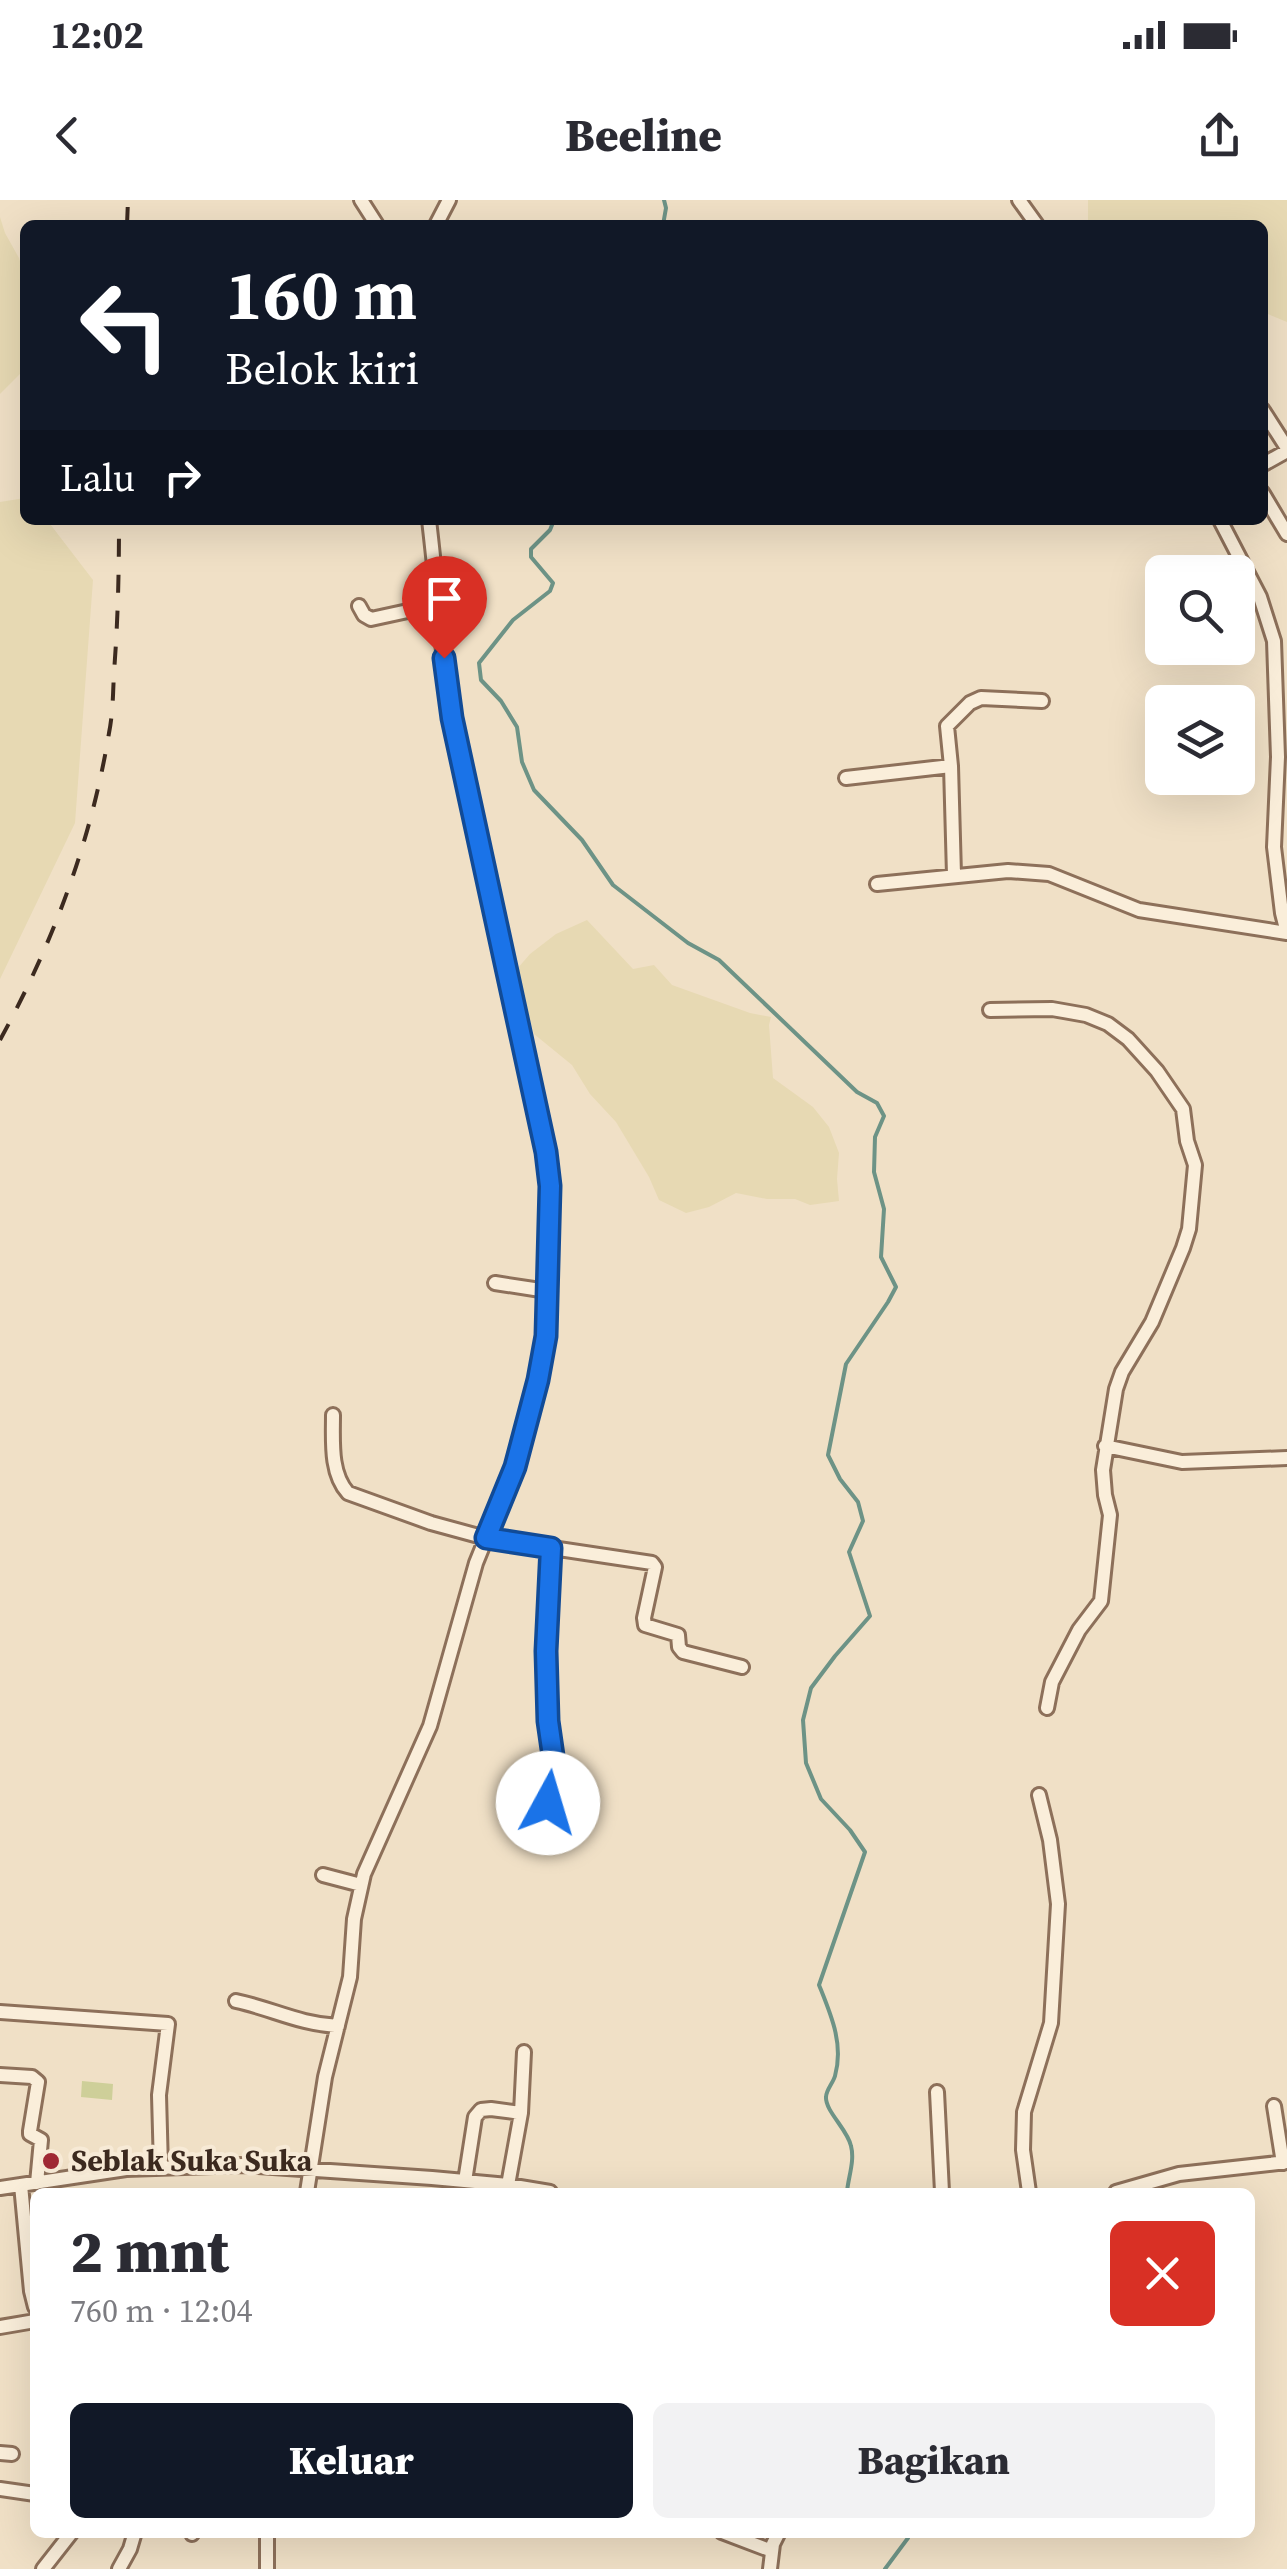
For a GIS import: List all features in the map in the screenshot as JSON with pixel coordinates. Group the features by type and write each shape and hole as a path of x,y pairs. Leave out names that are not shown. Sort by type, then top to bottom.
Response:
{"street":[{"path":"1268,418 1287,450"},
{"path":"1282,513 1287,534"},
{"path":"309,2188 322,2092 350,1977 354,1918 364,1874 430,1726 459,1618 515,1467 546,1336 549,1171 452,718 430,525"},
{"path":"877,884 1008,871 1049,874 1139,910 1287,933 1282,913 1282,804 1274,640 1260,597 1223,525"},
{"path":"359,606 370,619 440,604"},
{"path":"954,875 948,723 973,700 981,698 1042,701"},
{"path":"846,778 951,766"},
{"path":"990,1010 1052,1009 1086,1015 1108,1024 1128,1039 1157,1071 1183,1109 1186,1141 1195,1165 1188,1228 1176,1268 1152,1322 1119,1380 1102,1470 1110,1515 1101,1601 1079,1630 1052,1682 1047,1708"},
{"path":"494,1282 547,1291"},
{"path":"333,1415 332,1444 339,1483 348,1494 444,1528 486,1538 652,1563 656,1567 645,1625 678,1635 683,1652 742,1667"},
{"path":"1105,1446 1182,1462 1287,1458"},
{"path":"548,1803 554,1763 546,1651 551,1548"},
{"path":"1028,2188 1023,2150 1024,2112 1051,2023 1058,1904 1050,1840 1039,1795"},
{"path":"322,1875 362,1885"},
{"path":"236,2001 292,2020 338,2026"},
{"path":"0,2012 168,2024 159,2095 161,2168"},
{"path":"508,2185 521,2113 524,2052"},
{"path":"0,2074 32,2077 38,2082 30,2130 41,2140 37,2182"},
{"path":"937,2092 942,2188"},
{"path":"1130,2188 1178,2174 1285,2162 1274,2106"},
{"path":"465,2181 477,2113 491,2109 521,2113"},
{"path":"0,2188 126,2169 243,2165 311,2169 432,2185 465,2181 520,2188"},
{"path":"21,2185 30,2279"},
{"path":"0,2326 30,2323"},
{"path":"0,2488 30,2493"},
{"path":"43,2569 67,2538"},
{"path":"119,2569 133,2538"},
{"path":"267,2538 267,2569"},
{"path":"739,2538 772,2550"},
{"path":"770,2569 777,2538"}],"shaded area":[{"path":"1088,200 1287,200 1287,322 1268,314 1268,220 1088,220"},
{"path":"0,217 20,261 20,374 0,394"},
{"path":"20,499 20,525 51,525 93,580 75,823 0,979 0,502"},
{"path":"587,920 633,969 654,965 672,985 771,1017 773,1078 813,1107 829,1127 839,1153 839,1201 810,1205 795,1199 736,1193 686,1213 659,1200 616,1122 590,1094 572,1065 534,1034 523,995 517,969 556,934"}],"green space":[{"path":"82,2081 113,2084 112,2100 81,2097"}],"waterway":[{"path":"664,200 664,220"},
{"path":"552,525 531,549 531,557 553,583 550,591 513,620 479,663 481,680 501,701 517,727 522,762 534,790 582,840 613,885 688,943 719,960 857,1092 877,1103 884,1116 875,1137 874,1172 884,1209 881,1257 896,1287 846,1364 828,1455 858,1502 863,1521 849,1552 870,1616 811,1688 803,1720 806,1763 821,1799 865,1852 819,1985 837,2041 835,2076 826,2097 851,2146 848,2188"},
{"path":"885,2569 908,2538"}],"railway":[{"path":"127,220 128,200"},
{"path":"0,1040 53,929 92,813 113,702 119,525"}],"place":[{"name":"Seblak Suka Suka","path":"51,2161"}],"route":[{"path":"444,658 452,718 549,1171 546,1336 515,1467 486,1538 551,1548 546,1651 554,1763 548,1803"}]}
